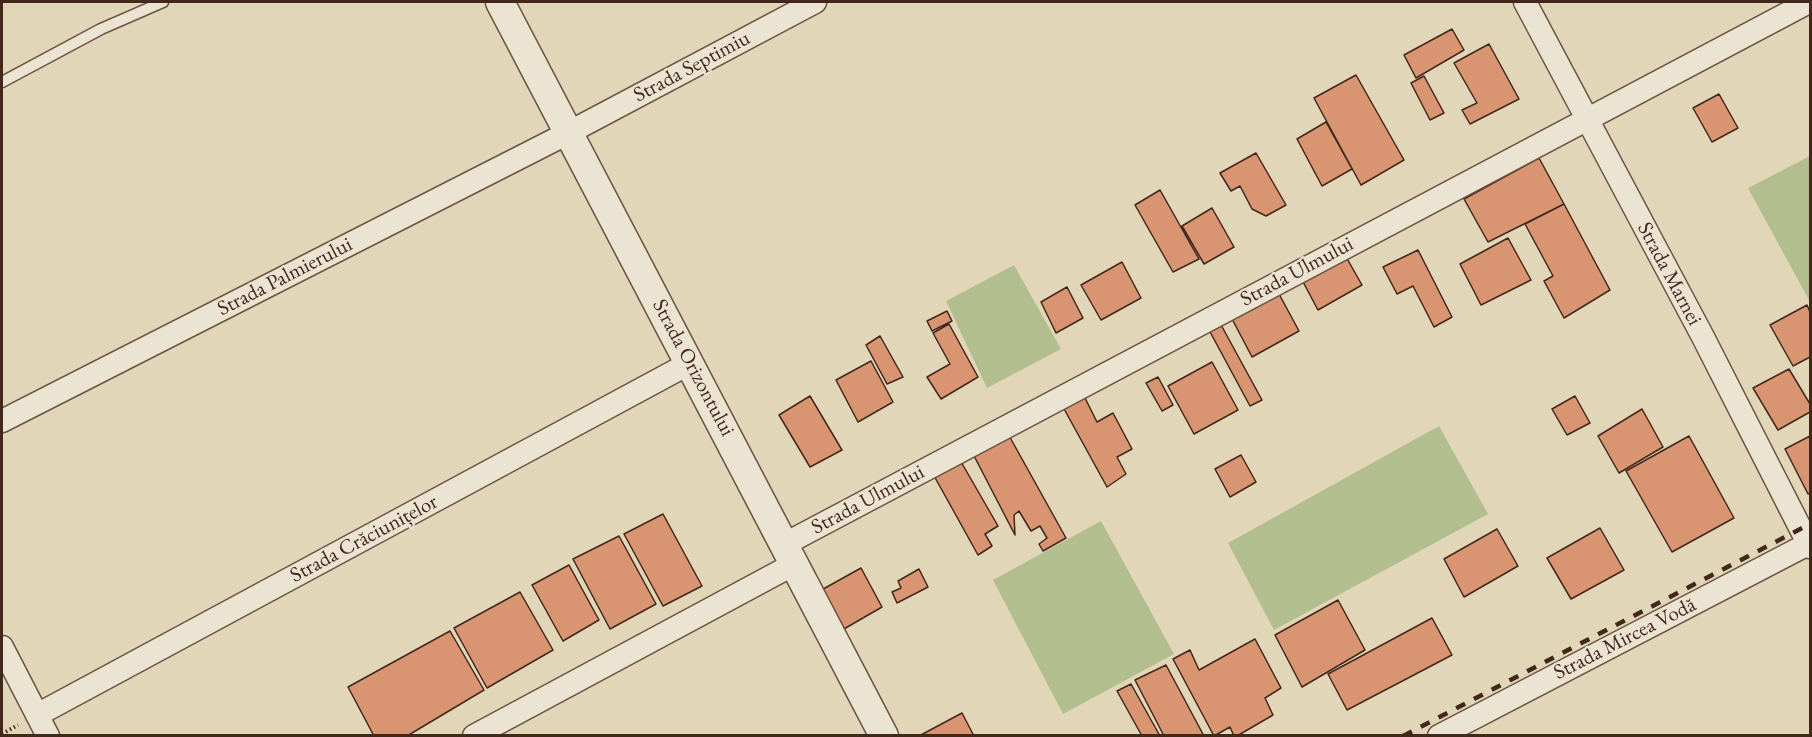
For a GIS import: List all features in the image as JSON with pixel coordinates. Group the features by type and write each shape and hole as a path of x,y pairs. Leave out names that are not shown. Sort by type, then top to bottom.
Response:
{"street":[{"name":"Strada Orizontului","path":"500,2 884,735"},
{"name":"Strada Septimiu","path":"568,132 815,2"},
{"name":"Strada Marnei","path":"1525,2 1810,545"},
{"name":"Strada Ulmului","path":"474,735 790,553 1586,118 1809,2"},
{"name":"Strada Palmierului","path":"2,421 568,132"},
{"name":"Strada Crăciunițelor","path":"37,715 690,363"},
{"name":"Strada Mircea Vodă","path":"1439,735 1810,545"},
{"path":"2,647 48,735"}],"lane":[{"path":"2,82 101,29 163,2"}],"green space":[{"path":"1810,156 1810,302 1748,188"},
{"path":"1014,265 1061,349 987,388 946,301"},
{"path":"1439,426 1488,514 1274,630 1228,543"},
{"path":"1101,521 1174,654 1063,714 993,580"}],"building":[{"path":"1452,29 1464,50 1416,78 1404,55"},
{"path":"1489,44 1519,99 1470,124 1462,110 1477,103 1454,63"},
{"path":"1356,75 1404,160 1361,185 1314,98"},
{"path":"1424,76 1444,113 1430,120 1411,83"},
{"path":"1719,94 1738,128 1712,142 1693,108"},
{"path":"1326,122 1352,169 1322,186 1297,139"},
{"path":"1256,153 1286,205 1266,216 1252,209 1240,186 1231,191 1220,173"},
{"path":"1539,158 1564,204 1488,242 1464,199"},
{"path":"1160,190 1199,259 1173,272 1135,205"},
{"path":"1564,204 1610,290 1564,318 1544,281 1553,276 1525,224"},
{"path":"1212,208 1234,247 1204,264 1182,226"},
{"path":"1508,238 1531,280 1481,305 1460,264"},
{"path":"1418,250 1452,317 1434,327 1413,286 1397,294 1383,267"},
{"path":"1345,255 1362,285 1318,310 1302,280"},
{"path":"1122,262 1141,298 1101,320 1081,285"},
{"path":"1067,287 1083,318 1056,333 1041,302"},
{"path":"1278,292 1299,331 1252,357 1231,317"},
{"path":"1807,305 1810,312 1810,357 1793,366 1770,325"},
{"path":"947,311 952,321 932,331 927,321"},
{"path":"1220,323 1262,400 1250,406 1209,330"},
{"path":"949,324 978,377 941,399 927,377 950,364 933,333"},
{"path":"880,336 903,377 887,384 866,345"},
{"path":"871,361 893,402 858,422 836,380"},
{"path":"1212,362 1238,410 1194,434 1168,386"},
{"path":"1789,369 1810,404 1810,412 1778,430 1753,388"},
{"path":"1158,377 1173,405 1162,411 1146,383"},
{"path":"810,396 842,450 810,467 779,415"},
{"path":"1084,396 1097,422 1113,413 1132,449 1117,457 1126,474 1107,487 1063,407"},
{"path":"1575,396 1590,423 1567,435 1552,409"},
{"path":"1642,409 1663,447 1619,473 1598,436"},
{"path":"1007,432 1066,538 1043,551 1039,544 1047,538 1040,526 1031,531 1019,511 1014,515 1015,535 972,452"},
{"path":"1689,436 1734,518 1672,552 1626,471"},
{"path":"1810,436 1810,493 1808,494 1785,449"},
{"path":"1241,455 1256,482 1230,497 1215,469"},
{"path":"960,460 998,526 985,534 992,546 978,555 933,474"},
{"path":"663,514 702,586 663,606 624,534"},
{"path":"1600,528 1624,570 1571,599 1547,558"},
{"path":"1497,529 1518,566 1464,597 1444,559"},
{"path":"619,536 656,604 610,629 573,559"},
{"path":"569,565 599,620 563,641 532,585"},
{"path":"861,568 882,607 837,633 816,593"},
{"path":"919,569 928,587 897,603 892,592 901,588 898,581"},
{"path":"520,592 553,650 487,688 454,628"},
{"path":"1338,600 1365,650 1302,687 1275,635"},
{"path":"1432,618 1452,655 1347,710 1328,674"},
{"path":"450,631 484,690 407,736 374,736 348,687"},
{"path":"1255,639 1281,688 1265,698 1273,715 1237,736 1234,736 1230,727 1214,736 1173,659 1190,650 1199,670"},
{"path":"1166,665 1204,736 1164,736 1135,680"},
{"path":"1131,684 1160,736 1142,736 1117,691"},
{"path":"962,713 974,736 919,736"}],"railway":[{"path":"1403,736 1810,524"}]}
